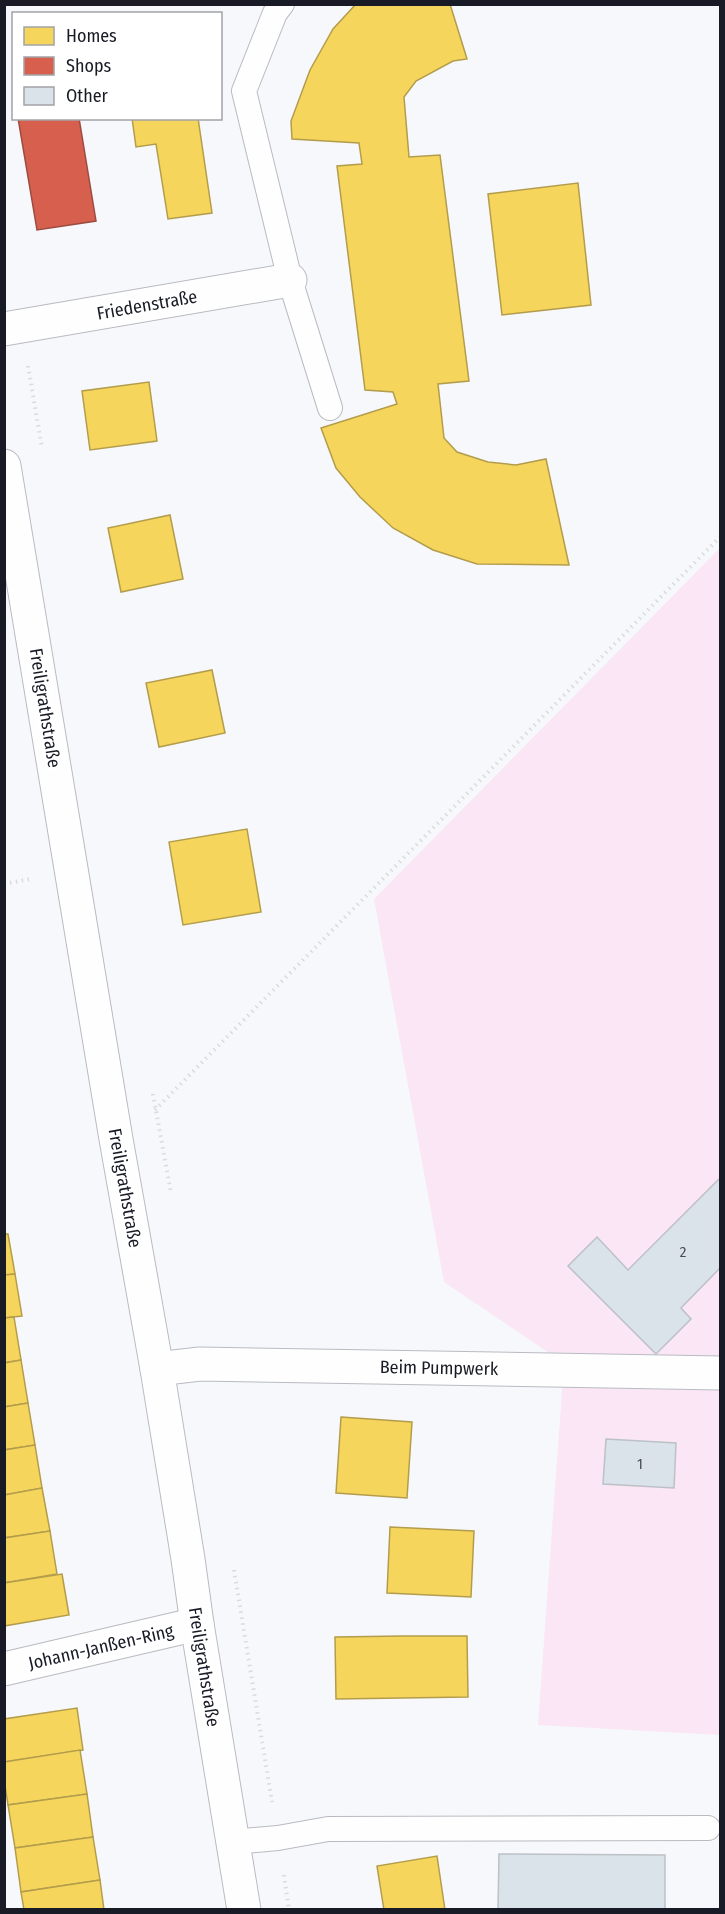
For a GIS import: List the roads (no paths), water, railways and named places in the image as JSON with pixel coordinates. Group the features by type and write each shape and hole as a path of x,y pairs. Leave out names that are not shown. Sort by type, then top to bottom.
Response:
{"street":[{"name":"Friedenstraße","path":"4,329 290,280"},
{"name":"Freiligrathstraße","path":"4,466 116,1139 157,1369 188,1559 196,1624 244,1910"},
{"name":"Beim Pumpwerk","path":"157,1369 200,1364 720,1373"},
{"name":"Johann-Janßen-Ring","path":"4,1669 196,1624"}],"lane":[{"path":"282,4 275,13 244,91 290,280 330,408"},
{"path":"232,1842 278,1838 328,1829 708,1828"}]}
